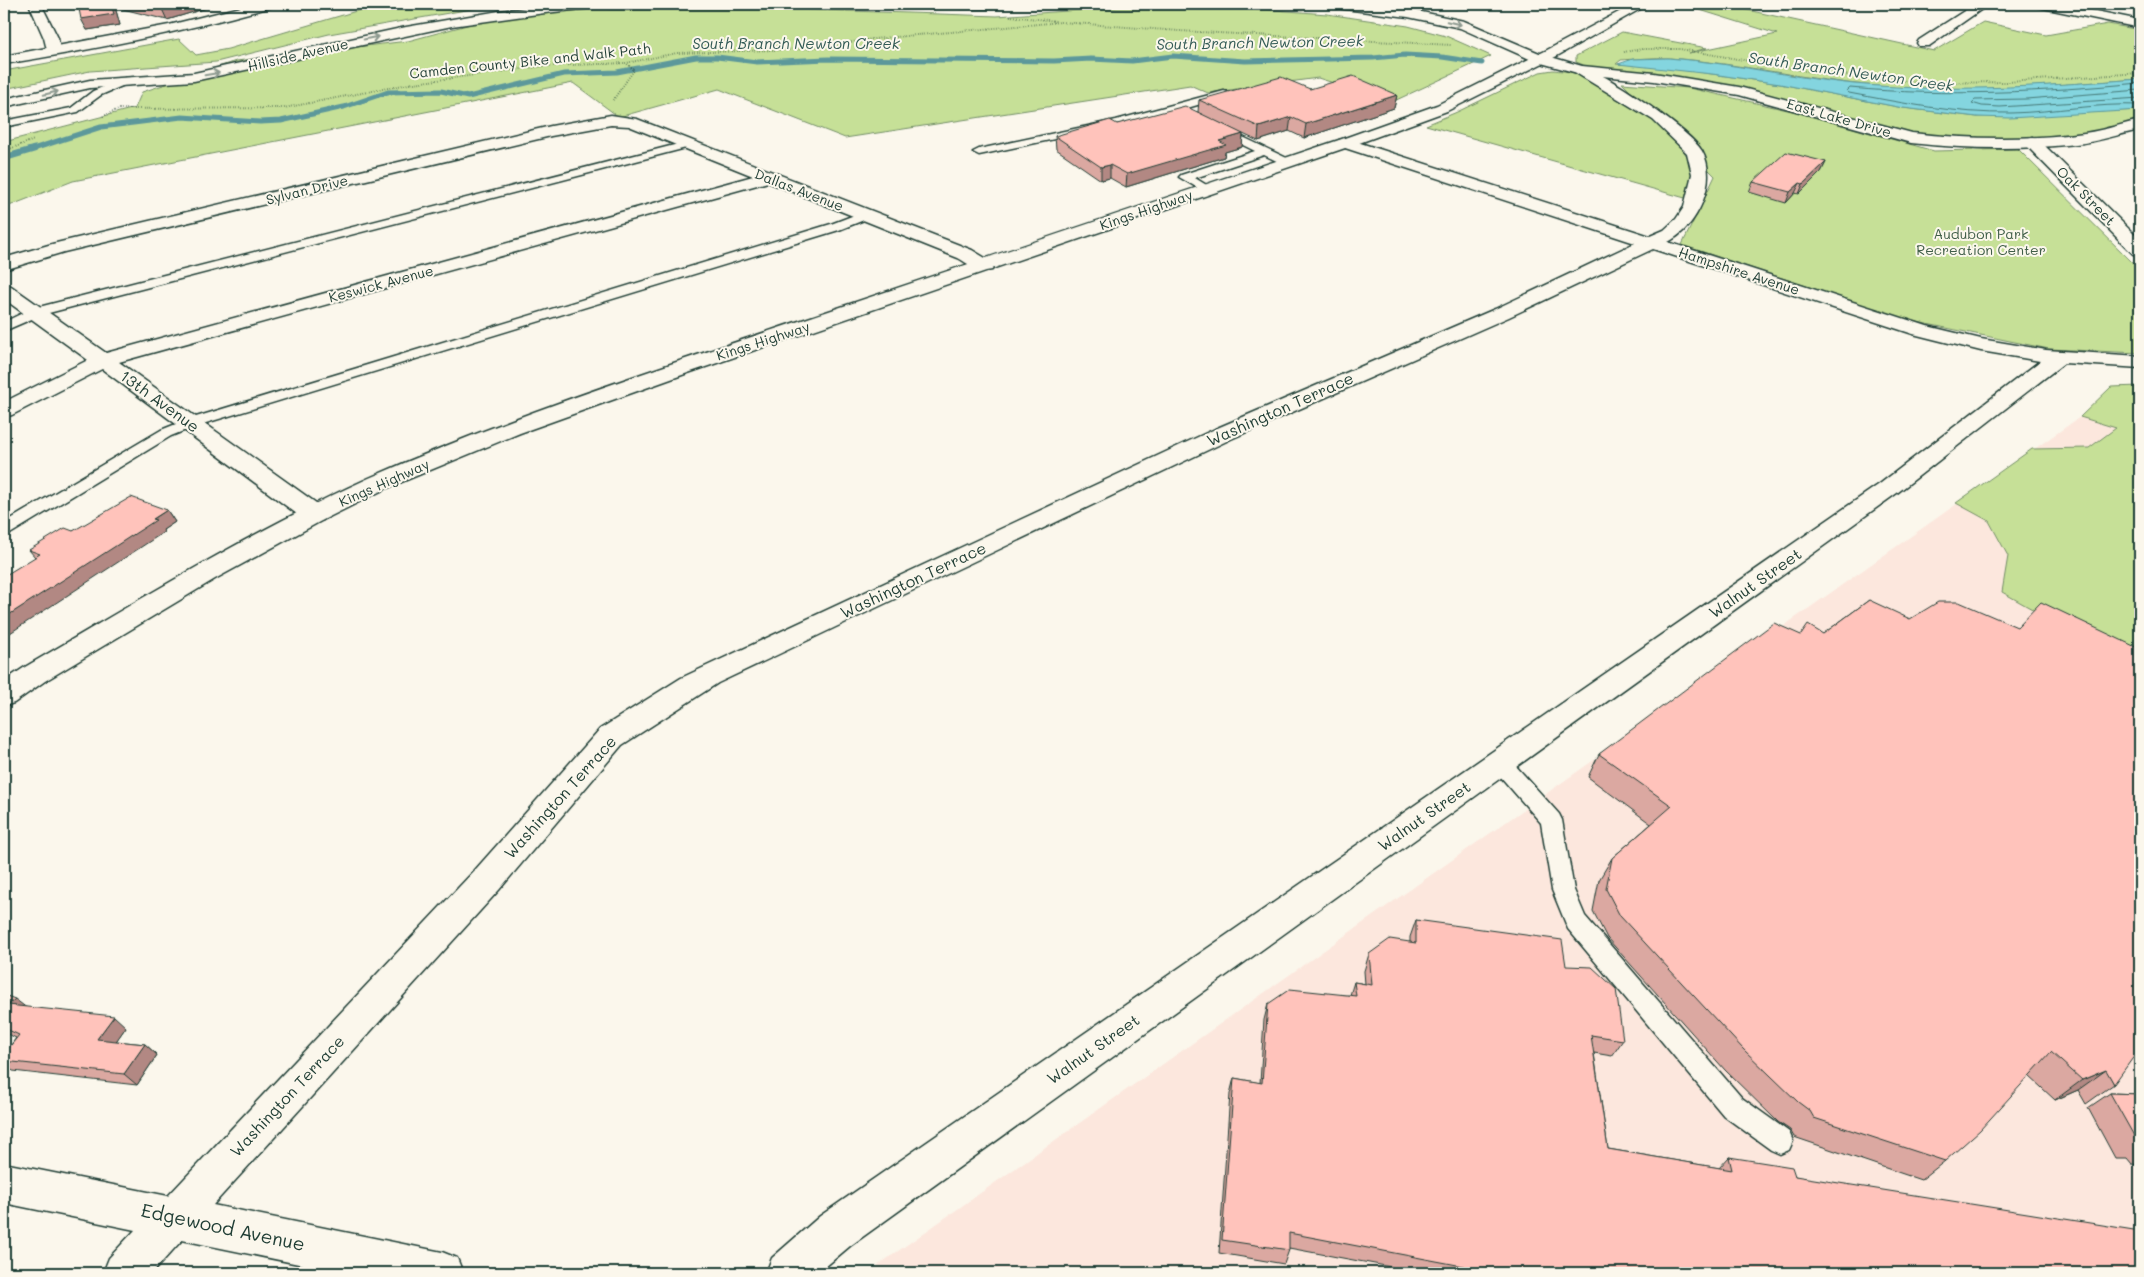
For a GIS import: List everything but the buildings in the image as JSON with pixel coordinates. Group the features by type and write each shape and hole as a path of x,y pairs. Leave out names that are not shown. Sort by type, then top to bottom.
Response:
{"street":[{"path":"4,74 53,56 51,38 35,4"},
{"path":"4,60 195,24 266,4"},
{"name":"Hillside Avenue","path":"4,103 90,84 203,75 392,34 522,11 592,4"},
{"path":"611,4 678,4"},
{"path":"961,4 993,4"},
{"path":"1337,4 1408,13 1464,25 1545,55"},
{"name":"Kings Highway","path":"4,695 206,573 314,514 379,483 512,428 677,369 985,266 1442,108 1643,4"},
{"path":"1924,43 1983,4"},
{"path":"2043,4 2140,24"},
{"name":"East Lake Drive","path":"1545,55 1581,70 1654,77 1739,91 1911,138 1940,141 2032,142 2078,139 2140,125"},
{"name":"Washington Terrace","path":"124,1273 487,880 611,737 708,676 1223,434 1502,313 1670,234 1682,223 1693,207 1700,174 1695,152 1658,118 1581,70"},
{"name":"Dallas Avenue","path":"605,121 632,122 865,216 965,254 985,266"},
{"name":"Sylvan Drive","path":"4,264 59,248 551,131 605,121"},
{"name":"Oak Street","path":"2032,142 2140,250"},
{"name":"Hampshire Avenue","path":"1345,143 1920,330 1981,345 2059,357 2140,362"},
{"name":"Keswick Avenue","path":"4,410 104,360 767,177"},
{"name":"13th Avenue","path":"4,290 191,422 314,514"},
{"name":"Walnut Street","path":"787,1273 834,1232 1889,488 2059,357"},
{"name":"Edgewood Avenue","path":"4,1183 442,1273"}],"lane":[{"path":"4,124 74,110 97,93 125,81"},
{"path":"979,152 1116,123 1235,91"},
{"path":"1175,108 1287,162"},
{"path":"4,327 36,312 686,145"},
{"path":"1207,189 1185,177 1266,151"},
{"path":"4,530 166,433 191,422 835,227 865,216"},
{"path":"1500,762 1551,820 1563,890 1576,922 1733,1108 1780,1141"}],"path":[{"path":"1003,18 1011,15 1061,22"},
{"name":"Camden County Bike and Walk Path","path":"101,117 119,109 284,108 424,82 545,66 627,64 677,53 804,49 873,39 1061,22 1276,37 1459,46"},
{"path":"959,32 976,26"},
{"path":"1616,54 1652,48 1678,50 1865,78 1930,83 1989,83 2140,72"},
{"path":"605,121 623,84 634,70 627,64"},
{"path":"4,151 39,138"}],"shaded area":[{"path":"2140,386 2140,1273 867,1273 2080,417 2111,387"}],"green space":[{"path":"380,4 500,4 329,34 216,62 90,71 4,89 4,71 179,39 196,55 228,49"},
{"path":"1694,4 1720,4 1934,51 1983,22 2046,35 2108,24 2140,30 2140,79 2008,88 1942,89 1876,86 1696,60 1670,58 1621,60 1616,64 1655,66 1712,74 1780,84 1903,108 1977,117 2140,110 2140,123 2074,137 1939,139 1910,136 1789,102 1591,68 1576,62 1576,56 1622,32 1707,48 1689,53 1777,34 1687,6"},
{"path":"586,7 792,9 997,16 1123,7 1234,7 1327,14 1408,26 1446,36 1491,56 1392,102 1318,78 1208,93 1190,85 845,138 719,89 619,117 573,83 73,181 4,208 4,142 135,108 142,92 236,61 408,41 489,19"},
{"path":"1553,70 1573,72 1606,88 1645,114 1663,129 1678,144 1689,159 1693,173 1685,198 1426,125 1540,72"},
{"name":"Audubon Park Recreation Center","path":"1622,83 1689,88 1792,111 1934,151 2018,149 2140,270 2140,353 2049,349 1912,321 1682,245 1715,176"},
{"path":"2140,386 2140,665 2073,632 2002,592 2008,556 1989,521 1956,503 2032,449 2089,448 2116,428 2080,417 2111,387"}],"water":[{"path":"1668,58 1695,60 1826,81 1912,88 2010,87 2140,79 2140,110 2010,118 1977,117 1903,108 1780,84 1712,74 1618,64 1633,59"}],"waterway":[{"name":"South Branch Newton Creek","path":"30,150 101,127 182,117 260,122 281,121 344,107 388,92 441,91 468,97 564,74 617,72 696,57 717,57 757,62 828,59 1054,61 1091,59 1132,61 1173,56 1245,61 1373,58 1405,55 1442,57 1482,63"},
{"name":"South Branch Newton Creek","path":"4,158 34,149"}]}
